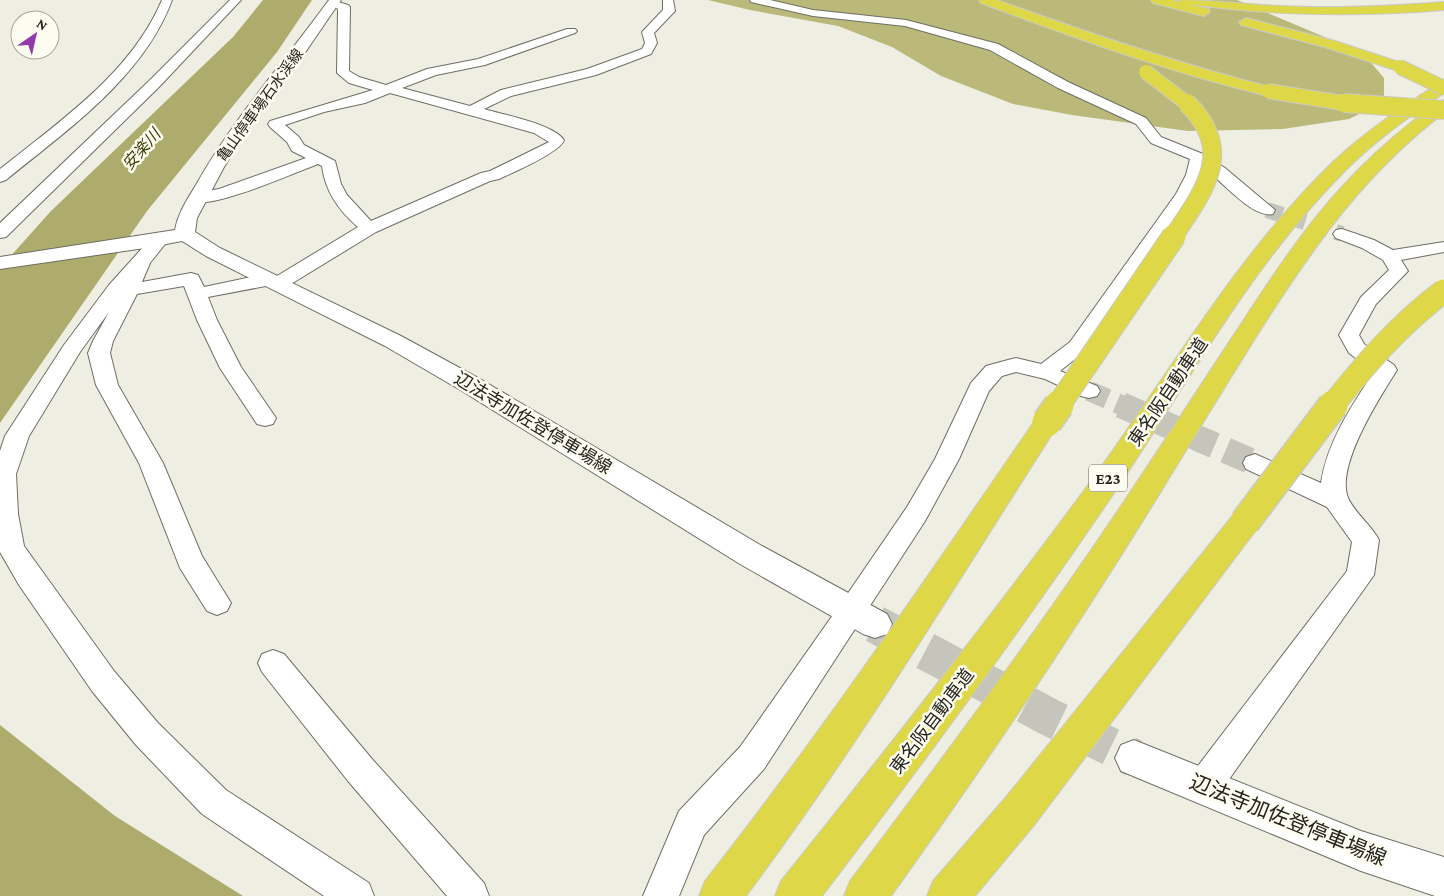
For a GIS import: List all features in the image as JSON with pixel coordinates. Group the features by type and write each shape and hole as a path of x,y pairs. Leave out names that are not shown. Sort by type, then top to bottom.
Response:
{"highway":[{"path":"731,882 890,663 1047,422 1201,196 1213,165 1210,136 1200,118 1185,101 1146,72 1099,48 980,0"},
{"path":"985,0 1147,59 1212,78 1268,91 1348,104 1444,110"},
{"path":"1157,0 1360,53 1400,67 1444,87"},
{"path":"1186,0 1236,7 1309,13 1364,12 1444,6"},
{"name":"東名阪自動車道","path":"796,896 910,751 1003,625 1105,484 1225,308 1295,214 1324,181 1380,130 1405,110 1444,87"},
{"name":"東名阪自動車道","path":"866,896 953,776 1054,630 1141,500 1284,274 1322,222 1378,158 1404,135 1444,105"},
{"path":"948,896 1021,810 1375,353 1416,312 1444,291"}],"main road":[{"name":"亀山停車場石水渓線","path":"158,244 187,218 197,198 241,127 334,2"},
{"path":"0,263 158,244"},
{"name":"辺法寺加佐登停車場線","path":"158,244 214,252 393,341 471,385 751,555 864,618"},
{"name":"辺法寺加佐登停車場線","path":"1134,758 1361,851 1444,878"}],"street":[{"path":"3,172 64,124 126,66 158,24 167,0"},
{"path":"0,233 154,84 236,0"},
{"path":"472,110 506,93 591,72 647,50 651,46 648,32 669,11 668,0"},
{"path":"755,0 813,13 906,23 994,47 1063,85 1133,117 1147,127 1156,140 1198,157 1219,171 1260,207 1267,210"},
{"path":"196,294 274,281 370,228 487,176 493,176 556,144 557,140 539,130 472,110 388,90 354,80 343,73 344,8 334,2"},
{"path":"370,228 362,223 333,185 328,164 297,148 294,140 275,124 320,109 360,100 432,72 481,62 571,31"},
{"path":"1045,372 1077,347 1184,194 1194,175 1198,157"},
{"path":"197,198 223,193 318,159"},
{"path":"1202,787 1360,575 1366,540 1336,500 1333,481 1350,430 1386,370 1356,348 1349,334 1368,301 1398,271 1390,256 1368,244 1342,234"},
{"path":"158,244 102,341 99,353 107,385 151,463 190,560 217,603"},
{"path":"158,244 116,289 71,350 17,436 4,474 5,514 11,548 49,606 103,681 147,734 214,802 356,896"},
{"path":"1390,256 1444,247"},
{"path":"130,290 191,279 196,294 231,368 265,418"},
{"path":"661,896 691,823 752,758 864,618 916,514 943,466 980,388 994,371 1016,365 1045,372 1089,392"},
{"path":"1255,463 1336,500"},
{"path":"273,663 360,770 471,896"}],"shaded area":[{"path":"708,0 1237,0 1346,46 1367,58 1384,78 1384,102 1349,119 1283,129 1188,131 1072,115 1013,104 941,76 892,47 838,26 750,10"}],"water":[{"name":"安楽川","path":"263,0 312,0 277,52 147,211 0,423 0,268 51,211 233,37"},
{"path":"0,725 115,816 243,896 0,896"}],"tunnel":[{"path":"1267,210 1342,234"},
{"path":"1089,391 1124,406"},
{"path":"1121,405 1255,463"},
{"path":"875,624 1049,717 1134,758"}]}
